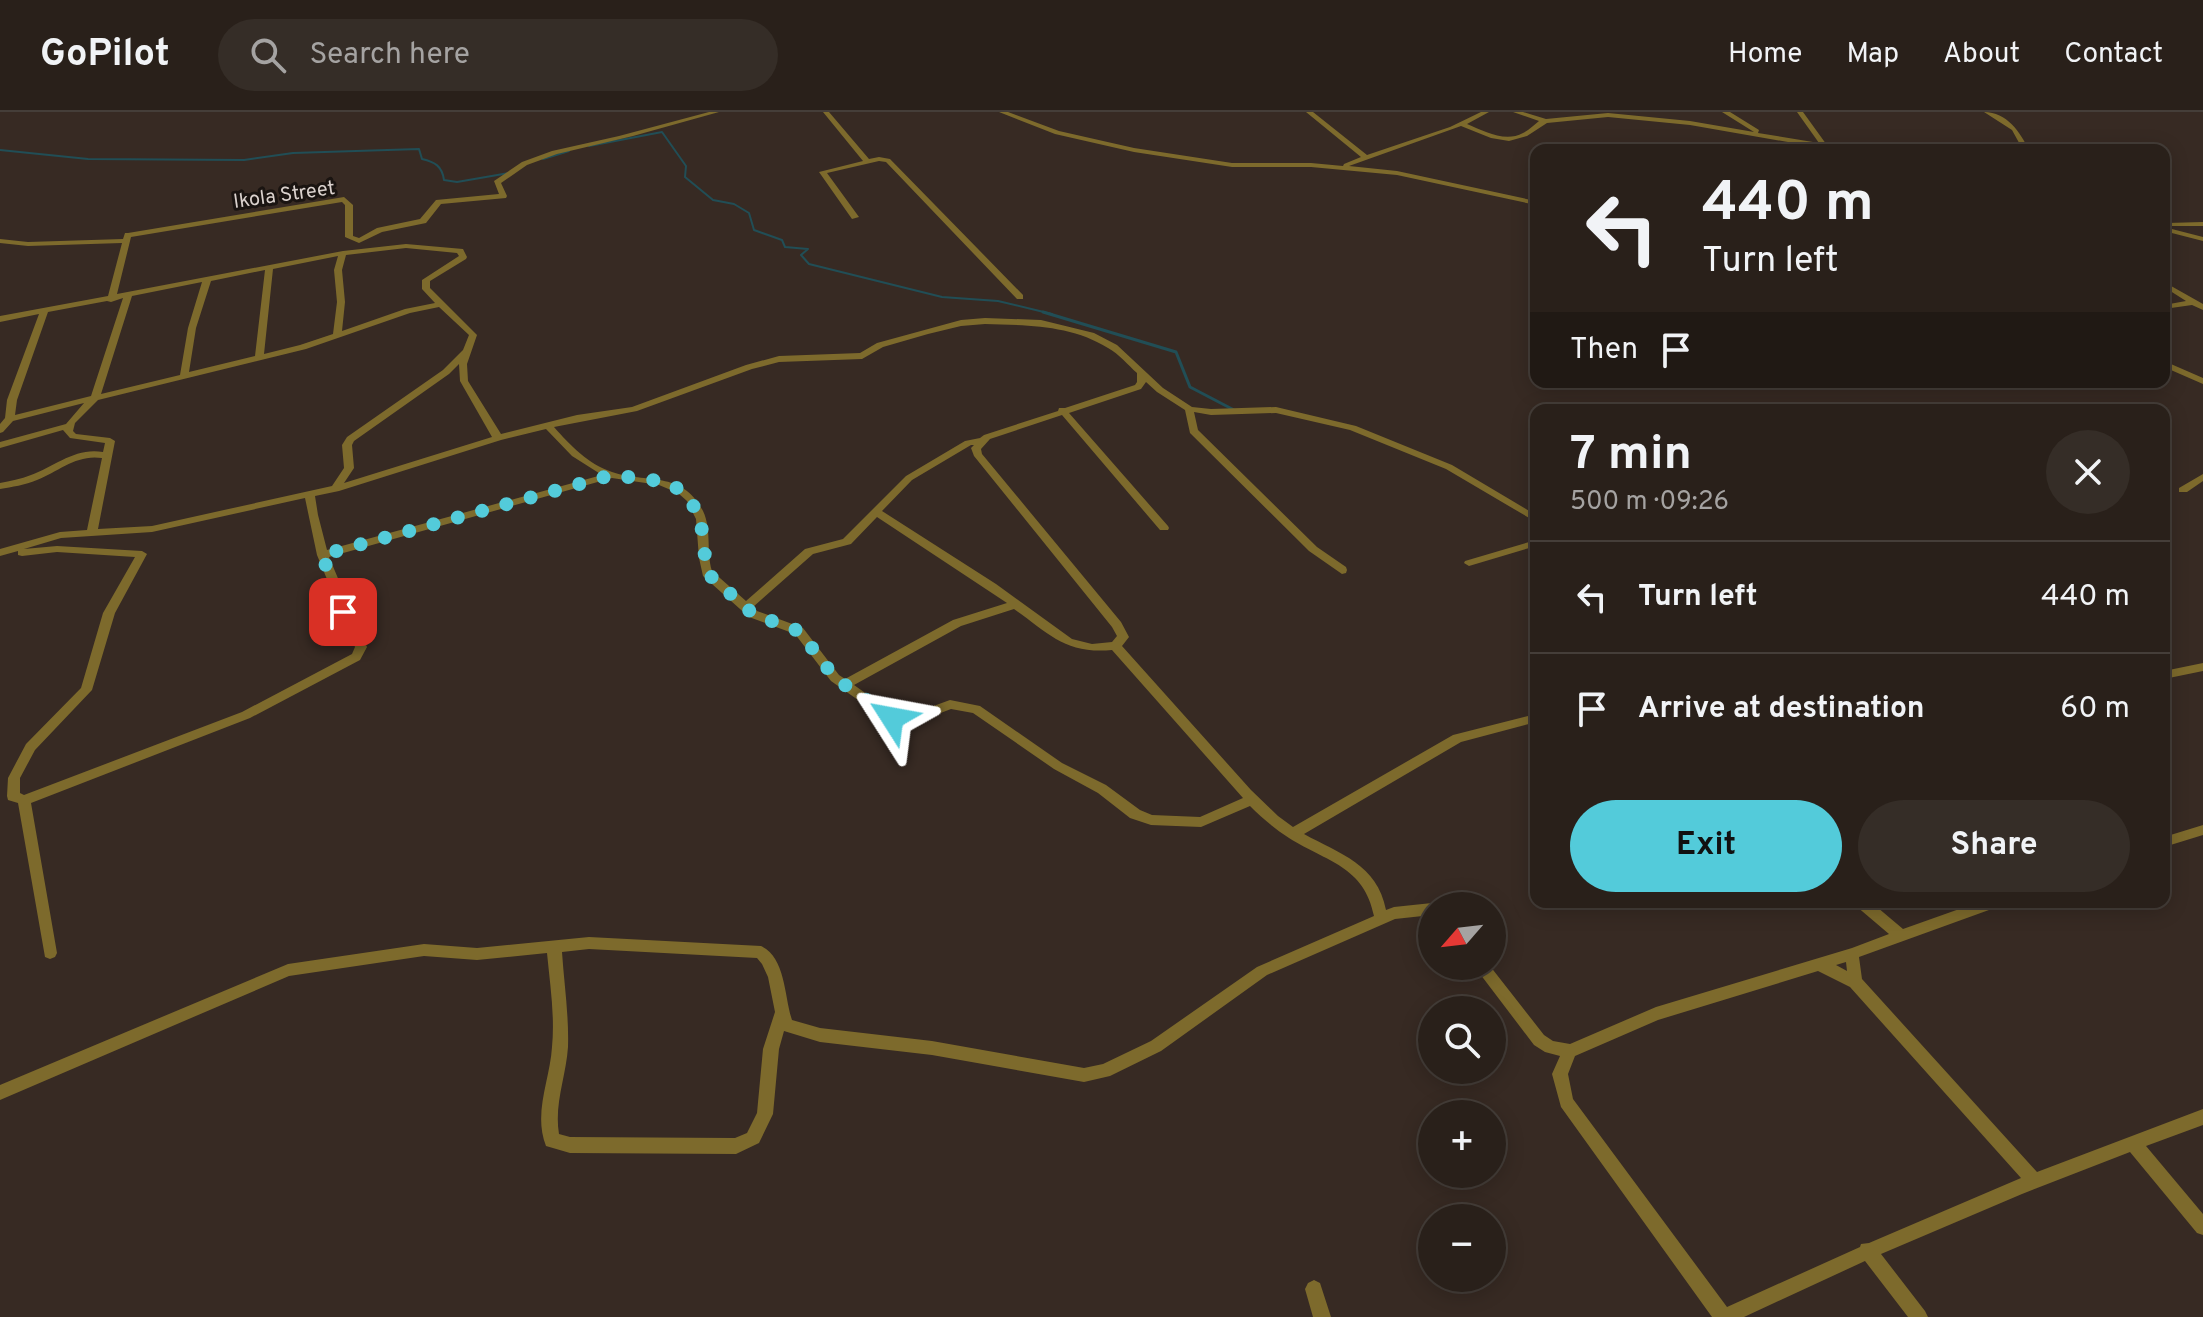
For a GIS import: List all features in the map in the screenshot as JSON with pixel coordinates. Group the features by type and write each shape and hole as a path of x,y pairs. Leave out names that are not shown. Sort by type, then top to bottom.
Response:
{"street":[{"path":"676,112 681,121"},
{"name":"Ikola Street","path":"124,241 128,235 143,231 344,199 349,205 349,237 359,241 380,230 419,223 439,202 503,196 497,183 530,160 565,147 618,138 716,112"},
{"path":"826,112 867,161"},
{"path":"1002,112 1057,133 1134,150 1232,165 1335,167 1410,175 1530,202"},
{"path":"1309,112 1365,157"},
{"path":"1335,167 1462,124 1486,112"},
{"path":"1516,112 1546,121"},
{"path":"1725,112 1753,129 1781,138"},
{"path":"1800,112 1823,144"},
{"path":"1987,112 2015,129 2023,144"},
{"path":"1462,124 1506,140 1525,134 1535,124 1546,121 1609,115 1690,123 1808,144"},
{"path":"855,217 823,172 867,161 888,160 1020,297"},
{"path":"2170,227 2203,224"},
{"path":"2170,229 2203,239"},
{"path":"0,241 28,244 124,241 111,300"},
{"path":"0,319 343,253 406,246 460,251 463,257 426,280 426,289 468,327 474,340 463,364 464,381 498,438"},
{"path":"337,336 341,294 336,283 337,269 343,253"},
{"path":"259,358 269,268"},
{"path":"184,375 192,328 207,281"},
{"path":"2170,288 2200,305"},
{"path":"0,445 69,426 95,398 128,296"},
{"path":"3,424 259,358 337,336 408,311 441,304"},
{"path":"2170,307 2200,305"},
{"path":"3,424 44,311"},
{"path":"0,556 49,538 152,529 335,489 498,438 634,409 779,359 869,355 880,345 961,323 1041,323 1071,328 1114,347 1189,409 1211,412 1276,410 1353,428 1449,467 1530,515"},
{"path":"335,489 349,468 347,445 350,439 446,372 471,348"},
{"path":"2170,367 2203,381"},
{"path":"745,608 804,555 847,542 909,478 968,443 982,441 1062,410 1138,387 1142,382 1141,371"},
{"path":"1189,409 1193,431 1313,549 1342,570"},
{"path":"1062,410 1164,528"},
{"path":"548,425 578,456 612,475 668,482 693,502 700,515 707,573 745,608 799,631 816,657 845,685 901,721 943,705 976,709 1058,766 1102,789 1135,814 1151,820 1201,822 1252,800"},
{"path":"69,426 73,436 109,439 92,532"},
{"path":"876,512 1068,642 1092,648 1115,646 1123,637 1117,625 980,459 976,448 982,441"},
{"path":"0,486 29,480 86,455 108,456"},
{"path":"322,555 612,475"},
{"path":"2183,490 2203,477"},
{"path":"0,556 57,549 142,554 109,613 86,690 42,732 14,778 13,796 24,800 246,715 356,657 361,647 343,612 322,555 310,494"},
{"path":"1469,563 1530,545"},
{"path":"845,685 957,623 1016,604"},
{"path":"1115,646 1252,800 1293,834 1327,849 1363,876 1378,896 1381,918"},
{"path":"2170,674 2203,667"},
{"path":"1293,834 1457,738 1530,720"},
{"path":"24,800 50,953"},
{"path":"2170,840 2203,830"},
{"path":"1868,908 1901,936"},
{"path":"1492,980 1539,1040 1550,1047 1570,1051 1656,1014 1852,954 1978,908"},
{"path":"0,1093 288,970 424,950 477,954 589,943 761,952 771,960 781,1014 787,1025 820,1035 932,1048 1084,1075 1105,1071 1156,1046 1262,971 1381,918 1406,909 1418,909"},
{"path":"554,946 560,1048 550,1088 548,1122 552,1140 736,1146 753,1138 765,1114 771,1049 781,1014"},
{"path":"1852,954 1855,982"},
{"path":"1819,964 1855,982 2034,1180"},
{"path":"1570,1051 1560,1074 1566,1102 1724,1317 1867,1250 2034,1180 2203,1117"},
{"path":"2134,1144 2203,1227"},
{"path":"1867,1250 1919,1317"},
{"path":"1314,1289 1322,1317"}],"waterway":[{"path":"589,146 662,132 686,166 685,177 713,200 734,204 749,213 754,230 782,240 785,247 808,249 801,255 809,264 942,297 998,301 1052,314"},
{"path":"0,150 88,159 244,160 293,153 419,149 422,159 440,168 444,180 457,182 509,173"},
{"path":"543,159 569,151"},
{"path":"1043,312 1176,352 1190,387 1234,410"}],"route":[{"path":"343,612 322,555 612,475 655,479 673,485 693,502 700,515 707,573 753,614 799,631 835,678 892,718"}]}
